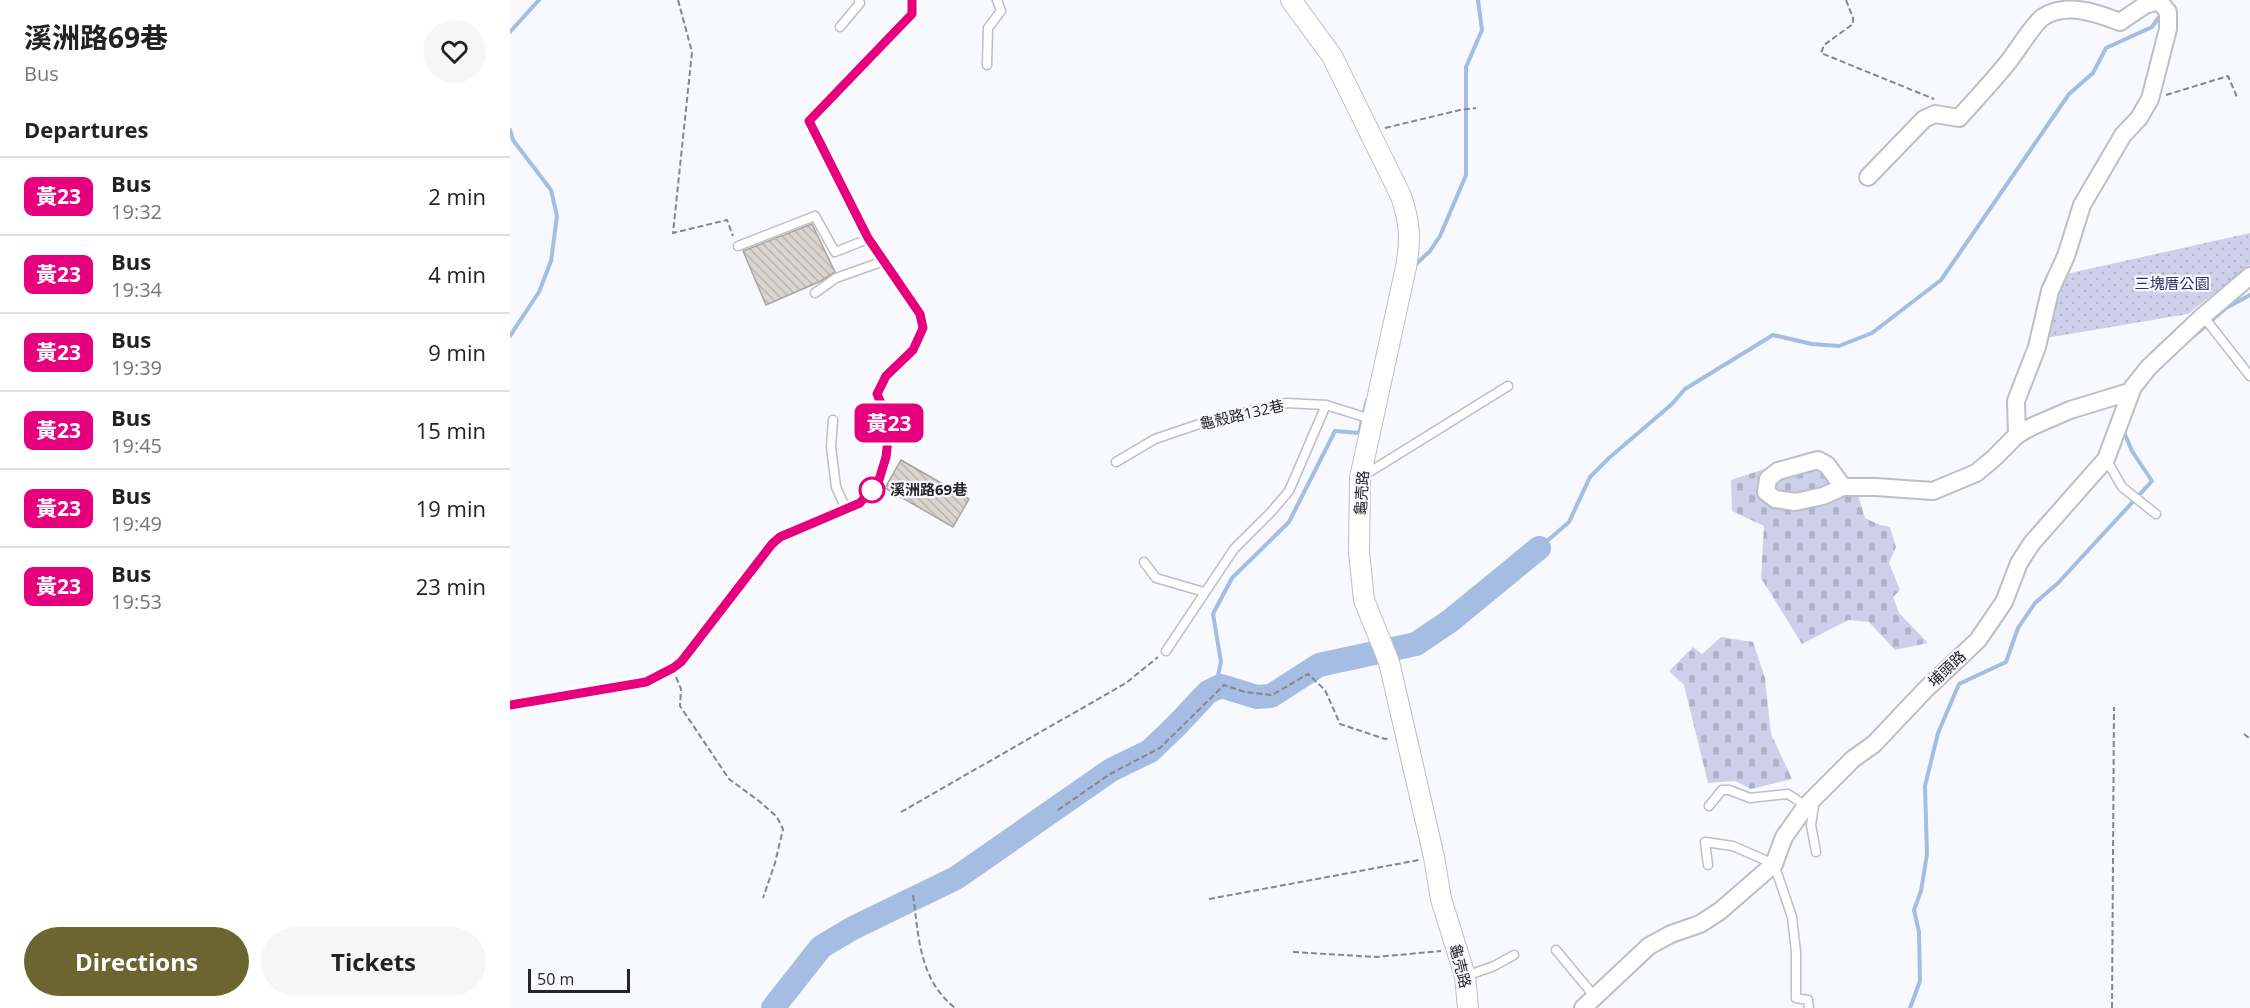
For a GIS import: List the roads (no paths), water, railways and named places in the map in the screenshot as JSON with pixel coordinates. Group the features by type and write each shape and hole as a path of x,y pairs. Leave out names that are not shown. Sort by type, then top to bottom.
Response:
{"street":[{"name":"龜壳路","path":"1291,0 1332,57 1401,196 1408,218 1411,241 1375,420 1360,478 1359,552 1364,600 1389,662 1434,857 1441,899 1465,976 1468,1008"},
{"path":"1868,177 1924,119 1935,114 1959,118 2009,61 2042,18 2057,12 2076,10 2094,12 2120,21 2145,5 2159,1 2168,12 2168,29 2150,99 2139,118 2123,135 2082,205 2066,256 2050,291 2037,347 2016,401 2017,435"},
{"name":"埔頭路","path":"1589,1003 1649,946 1671,934 1700,924 1720,911 1774,864 1784,837 1811,801 1853,759 1874,744 1925,690 1978,640 2004,602 2019,563 2032,543 2106,459 2129,393 2149,368 2203,316 2250,276"},
{"path":"1843,488 1876,486 1932,491 1951,485 1976,473 2017,435 2033,426 2070,410 2129,393"}],"lane":[{"path":"840,27 860,3 859,0"},
{"path":"510,705 646,682 673,668 681,662 772,544 780,537 860,503 879,480 886,457 890,423 877,394 886,376 913,350 923,328 920,314 868,238 809,121 912,14 912,0"},
{"path":"987,65 988,28 1001,11 998,0"},
{"path":"738,246 815,216 835,252 868,238"},
{"path":"815,292 837,278 884,261"},
{"path":"2203,316 2250,376"},
{"path":"1360,478 1508,386"},
{"name":"龜殼路132巷","path":"1116,462 1155,440 1208,421 1286,403 1326,405 1375,420"},
{"path":"1166,651 1234,549 1289,491 1326,405"},
{"path":"833,420 831,447 836,488 846,509"},
{"path":"2106,459 2122,487 2156,514"},
{"path":"1144,562 1156,578 1204,592"},
{"path":"1708,806 1722,790 1729,790 1750,798 1788,794 1811,801 1811,825 1816,852"},
{"path":"1708,865 1705,842 1733,846 1774,864 1792,918 1796,952 1796,998 1808,1000 1809,1008"},
{"path":"1556,950 1589,1003"},
{"path":"1465,976 1494,966 1514,955"}],"waterway":[{"path":"510,32 539,0"},
{"path":"1414,266 1430,251 1440,236 1466,175 1466,67 1482,30 1478,0"},
{"path":"1539,548 1569,522 1590,477 1672,404 1685,389 1773,335 1812,344 1839,346 1872,333 1941,280 2069,94 2093,73 2106,48 2152,27 2162,13"},
{"path":"510,130 513,140 551,190 557,216 551,261 539,292 510,336"},
{"path":"2195,335 2226,308 2250,295"},
{"path":"1215,689 1221,662 1213,614 1232,578 1289,522 1335,431 1359,433 1367,400"},
{"path":"1910,1008 1920,981 1919,932 1914,910 1921,891 1927,854 1925,786 1938,733 1959,684 2006,662 2018,628 2035,603 2058,583 2152,481 2132,451 2123,430"},
{"path":"773,1008 821,947 853,928 956,878 1111,770 1150,751 1208,692 1221,686 1257,697 1271,696 1319,665 1416,644 1450,621 1539,548"}],"place":[{"name":"溪洲路69巷","path":"872,490"}],"park label":[{"name":"三塊厝公園","path":"2172,284"}]}
